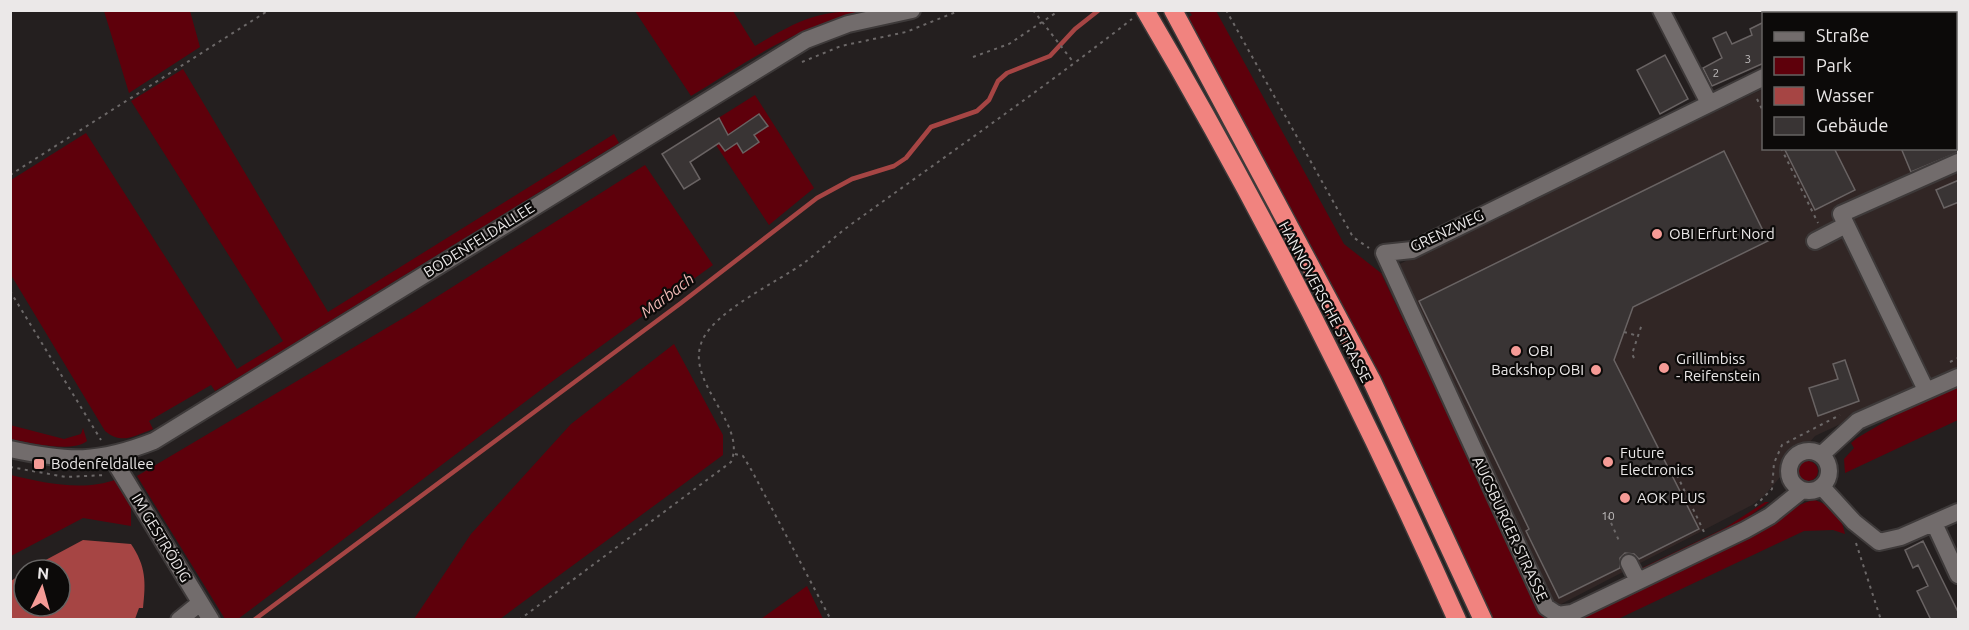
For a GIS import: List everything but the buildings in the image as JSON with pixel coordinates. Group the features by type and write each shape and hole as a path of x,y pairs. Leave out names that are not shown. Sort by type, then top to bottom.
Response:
{"highway":[{"name":"HANNOVERSCHE STRASSE","path":"1139,14 1161,37 1228,156 1360,407 1457,620"},
{"name":"HANNOVERSCHE STRASSE","path":"1177,17 1371,381 1483,620"}],"street":[{"name":"BODENFELDALLEE","path":"10,449 66,460 111,456 154,441 806,40 848,24 912,10"},
{"path":"1661,10 1709,103"},
{"name":"GRENZWEG","path":"1384,253 1412,250 1762,78"},
{"path":"1926,390 1841,214 1959,162"},
{"path":"1820,238 1846,225"},
{"name":"AUGSBURGER STRASSE","path":"1384,253 1546,607 1558,615 1572,613 1745,530 1770,516 1801,490"},
{"path":"1821,455 1858,421 1926,390 1954,370"},
{"path":"1804,451 1821,455 1829,470 1822,487 1812,492 1801,490 1791,482 1790,464 1798,454 1804,451"},
{"name":"IM GESTRÖDIG","path":"111,456 211,620"},
{"path":"1822,487 1854,522 1879,542 1901,537 1959,512"},
{"path":"1934,523 1959,575"},
{"path":"1629,563 1638,581"},
{"path":"179,620 200,603"}],"path":[{"path":"10,175 269,10"},
{"path":"1033,10 1045,22 1073,61"},
{"path":"974,57 1009,44 1060,10"},
{"path":"1231,10 1227,12 1353,237 1367,247 1384,253"},
{"path":"519,620 720,473 731,462 735,454 732,436 702,375 699,354 702,339 712,327 739,304 805,262 852,224 986,130 1073,61 1139,14"},
{"path":"1782,150 1820,238"},
{"path":"10,291 111,456"},
{"path":"1634,358 1632,354 1642,324"},
{"path":"1624,332 1638,336"},
{"path":"1954,370 1959,358"},
{"path":"1750,509 1772,489 1774,463 1782,445 1848,411"},
{"path":"735,454 743,456 752,471 831,620"},
{"path":"1677,475 1705,534 1713,531"},
{"path":"1608,516 1620,543"},
{"path":"1854,522 1856,545 1881,620"}],"shaded area":[{"path":"1958,11 1958,369 1815,436 1764,496 1752,505 1542,614 1381,273 1762,89 1762,150 1957,150 1957,12 1923,12"}],"green space":[{"path":"104,11 190,11 200,47 129,93"},
{"path":"635,11 733,11 755,46 809,18 835,12 869,11 844,16 798,34 754,57 691,96"},
{"path":"1189,11 1216,11 1344,244 1381,273 1545,619 1492,619 1380,377 1188,18 1192,15"},
{"path":"183,69 328,312 614,134 619,143 241,376 215,391 211,385 149,421 153,429 128,438 117,438 105,431 11,275 11,180 86,133 237,369 283,341 131,101"},
{"path":"755,95 814,188 769,225 704,127"},
{"path":"645,165 713,265 550,383 238,619 225,619 137,476 405,317"},
{"path":"674,344 723,435 723,455 500,619 414,619 471,534 571,424"},
{"path":"1958,386 1958,420 1845,473 1844,459 1854,448 1851,443 1857,438 1903,411"},
{"path":"10,425 64,439 81,434 83,428 87,441 80,445 61,447 19,441 11,439"},
{"path":"1808,461 1815,464 1818,471 1815,478 1808,481 1801,478 1798,471 1801,464"},
{"path":"11,475 78,486 117,479 131,503 131,526 83,518 11,556"},
{"path":"1815,500 1836,512 1845,534 1833,530 1804,531 1618,619 1578,620 1761,532 1800,505"},
{"path":"1765,502 1769,502 1740,523 1643,571 1642,568 1725,528"},
{"path":"807,586 823,619 761,619"}],"water":[{"path":"83,540 131,544 142,567 143,608 139,608 135,619 11,619 12,580 12,618 72,618 72,558 49,558"}],"waterway":[{"name":"Marbach","path":"254,620 681,303 817,198 852,179 894,166 906,158 931,127 977,111 989,100 998,81 1007,73 1050,56 1075,29 1099,10"}],"place":[{"name":"OBI Erfurt Nord","path":"1657,234"},
{"name":"OBI","path":"1516,351"},
{"name":"Grillimbiss - Reifenstein","path":"1664,368"},
{"name":"Backshop OBI","path":"1596,370"},
{"name":"Future Electronics","path":"1608,462"},
{"name":"Bodenfeldallee","path":"39,464"},
{"name":"AOK PLUS","path":"1625,498"}]}
